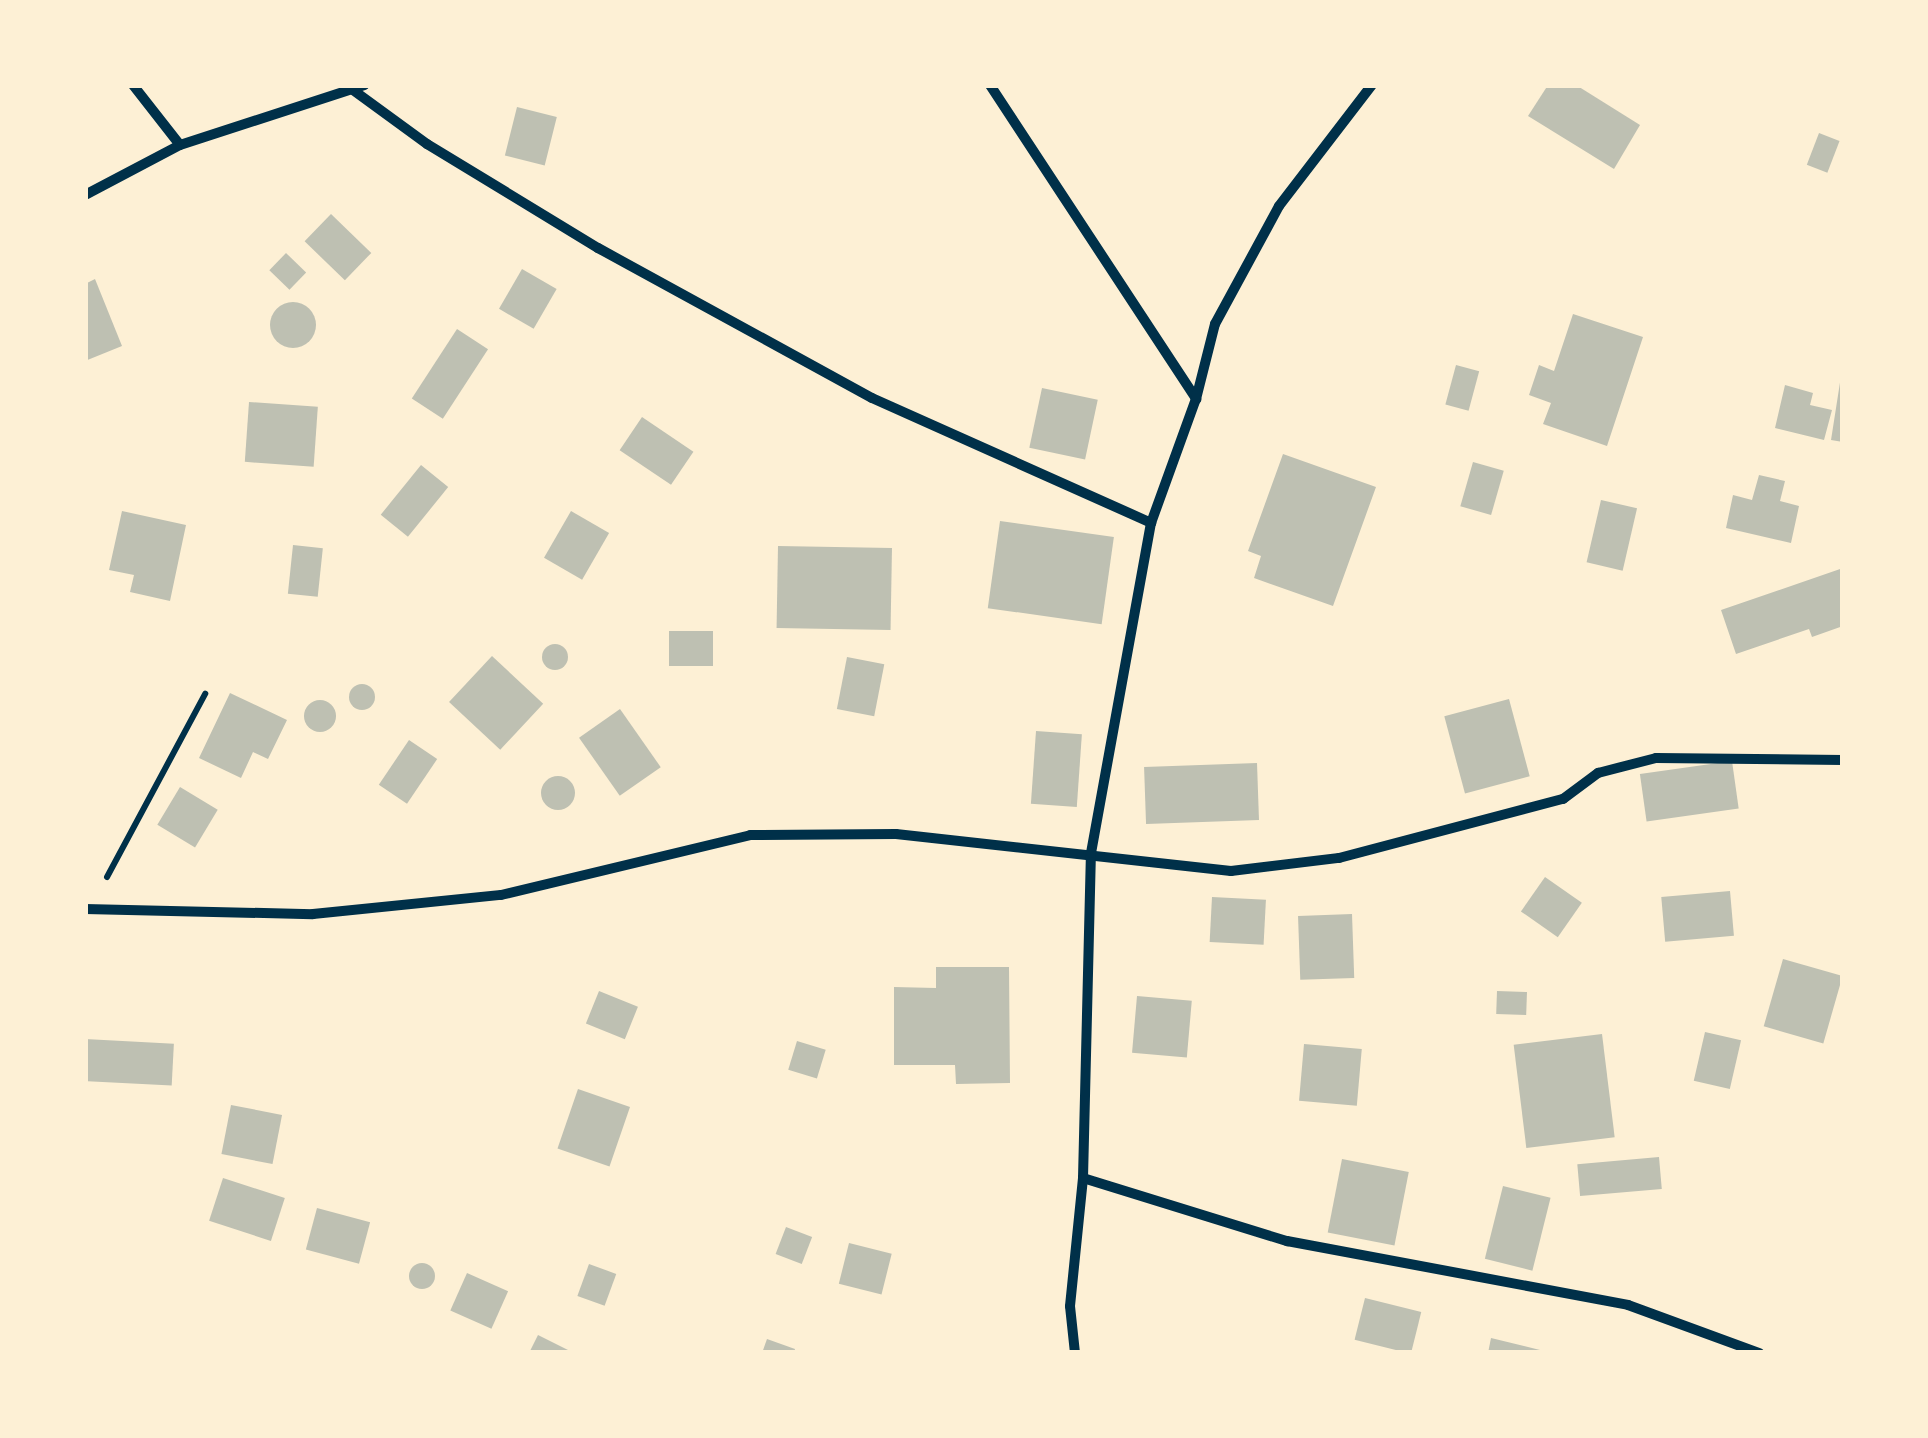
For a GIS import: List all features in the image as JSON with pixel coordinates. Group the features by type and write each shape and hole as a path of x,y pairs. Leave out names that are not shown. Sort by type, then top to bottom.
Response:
{"street":[{"path":"133,85 180,145"},
{"path":"990,85 1196,399"},
{"path":"1075,1353 1070,1306 1083,1178 1091,853 1151,522 1196,399 1215,324 1280,206 1372,85"},
{"path":"85,195 180,145 359,87 427,144 598,248 872,398 1151,522"},
{"path":"88,909 313,914 501,895 750,834 896,834 1231,871 1339,858 1563,799 1598,774 1656,758 1843,760"},
{"path":"1083,1178 1287,1241 1628,1306 1759,1353"}],"path":[{"path":"88,909 205,694"}],"building":[{"path":"1548,85 1576,85 1640,125 1614,169 1528,116"},
{"path":"517,107 557,117 545,165 505,156"},
{"path":"1819,133 1840,141 1827,173 1807,165"},
{"path":"331,214 371,253 345,280 305,241"},
{"path":"286,253 306,272 289,290 269,270"},
{"path":"522,269 557,289 534,329 499,309"},
{"path":"95,279 122,346 85,361 85,284"},
{"path":"293,302 309,309 316,325 309,341 293,348 277,341 270,325 277,309"},
{"path":"1573,314 1643,337 1607,446 1543,424 1551,403 1529,395 1539,365 1554,371"},
{"path":"457,329 488,349 443,419 412,399"},
{"path":"1456,365 1479,371 1469,411 1445,405"},
{"path":"1843,376 1843,442 1831,440"},
{"path":"1785,385 1813,393 1810,405 1832,410 1824,440 1775,428"},
{"path":"1042,388 1098,400 1085,460 1029,448"},
{"path":"249,402 318,407 314,467 245,462"},
{"path":"642,417 693,452 671,485 620,450"},
{"path":"1283,454 1376,487 1333,606 1254,578 1261,556 1248,551"},
{"path":"1473,462 1504,471 1491,515 1460,506"},
{"path":"421,465 448,487 408,537 381,515"},
{"path":"1759,475 1785,481 1780,501 1799,506 1791,543 1726,528 1733,495 1752,500"},
{"path":"1601,500 1637,508 1623,571 1587,562"},
{"path":"122,511 186,525 170,601 130,592 134,575 109,570"},
{"path":"571,511 609,533 582,580 544,558"},
{"path":"1000,521 1114,537 1102,624 988,608"},
{"path":"293,545 323,548 318,597 288,594"},
{"path":"778,546 892,548 891,630 777,628"},
{"path":"1843,568 1843,626 1812,637 1809,629 1736,654 1721,610"},
{"path":"669,631 713,631 713,666 669,666"},
{"path":"555,644 564,648 568,657 564,666 555,670 546,666 542,657 546,648"},
{"path":"492,656 543,704 500,750 449,702"},
{"path":"847,657 884,664 874,716 837,709"},
{"path":"362,684 371,688 375,697 371,706 362,710 353,706 349,697 353,688"},
{"path":"230,693 287,720 268,759 253,752 241,778 199,758"},
{"path":"1509,699 1530,776 1465,794 1444,716"},
{"path":"320,700 332,704 336,716 332,728 320,732 308,728 304,716 308,704"},
{"path":"620,709 661,767 620,796 579,738"},
{"path":"1036,731 1082,734 1077,807 1031,804"},
{"path":"409,740 437,759 407,804 379,785"},
{"path":"1732,761 1739,809 1647,821 1640,774"},
{"path":"1257,763 1259,820 1146,824 1144,767"},
{"path":"558,776 570,781 575,793 570,805 558,810 546,805 541,793 546,781"},
{"path":"180,787 218,810 195,847 157,825"},
{"path":"1545,877 1582,903 1558,937 1521,911"},
{"path":"1730,891 1734,936 1665,942 1661,897"},
{"path":"1212,897 1266,900 1264,945 1210,942"},
{"path":"1352,914 1354,978 1300,980 1298,916"},
{"path":"1783,959 1843,976 1823,1043 1764,1026"},
{"path":"936,967 1009,967 1010,1083 956,1084 955,1065 894,1065 894,987 936,988"},
{"path":"599,991 638,1007 625,1039 586,1023"},
{"path":"1497,991 1527,992 1526,1015 1496,1014"},
{"path":"1137,996 1192,1001 1187,1058 1132,1053"},
{"path":"1705,1032 1741,1040 1730,1089 1694,1081"},
{"path":"1602,1034 1615,1137 1526,1148 1514,1045"},
{"path":"85,1039 174,1044 172,1086 85,1081"},
{"path":"797,1041 826,1050 817,1078 788,1070"},
{"path":"1304,1044 1362,1049 1357,1106 1299,1101"},
{"path":"578,1089 630,1107 609,1166 557,1149"},
{"path":"231,1105 282,1115 273,1164 221,1154"},
{"path":"1659,1157 1662,1189 1580,1196 1577,1164"},
{"path":"1342,1159 1409,1172 1394,1246 1328,1233"},
{"path":"223,1178 285,1198 271,1241 209,1221"},
{"path":"1503,1186 1551,1198 1532,1271 1485,1259"},
{"path":"317,1208 370,1222 359,1264 306,1250"},
{"path":"786,1227 812,1237 802,1264 776,1254"},
{"path":"849,1243 892,1254 882,1294 839,1284"},
{"path":"422,1263 431,1267 435,1276 431,1285 422,1289 413,1285 409,1276 413,1267"},
{"path":"589,1264 616,1274 605,1306 577,1296"},
{"path":"467,1273 508,1291 491,1329 450,1310"},
{"path":"1365,1298 1421,1312 1411,1353 1355,1340"},
{"path":"538,1335 574,1353 529,1353"},
{"path":"1491,1338 1548,1352 1548,1353 1488,1353"},
{"path":"767,1339 795,1349 794,1353 762,1353"}]}
